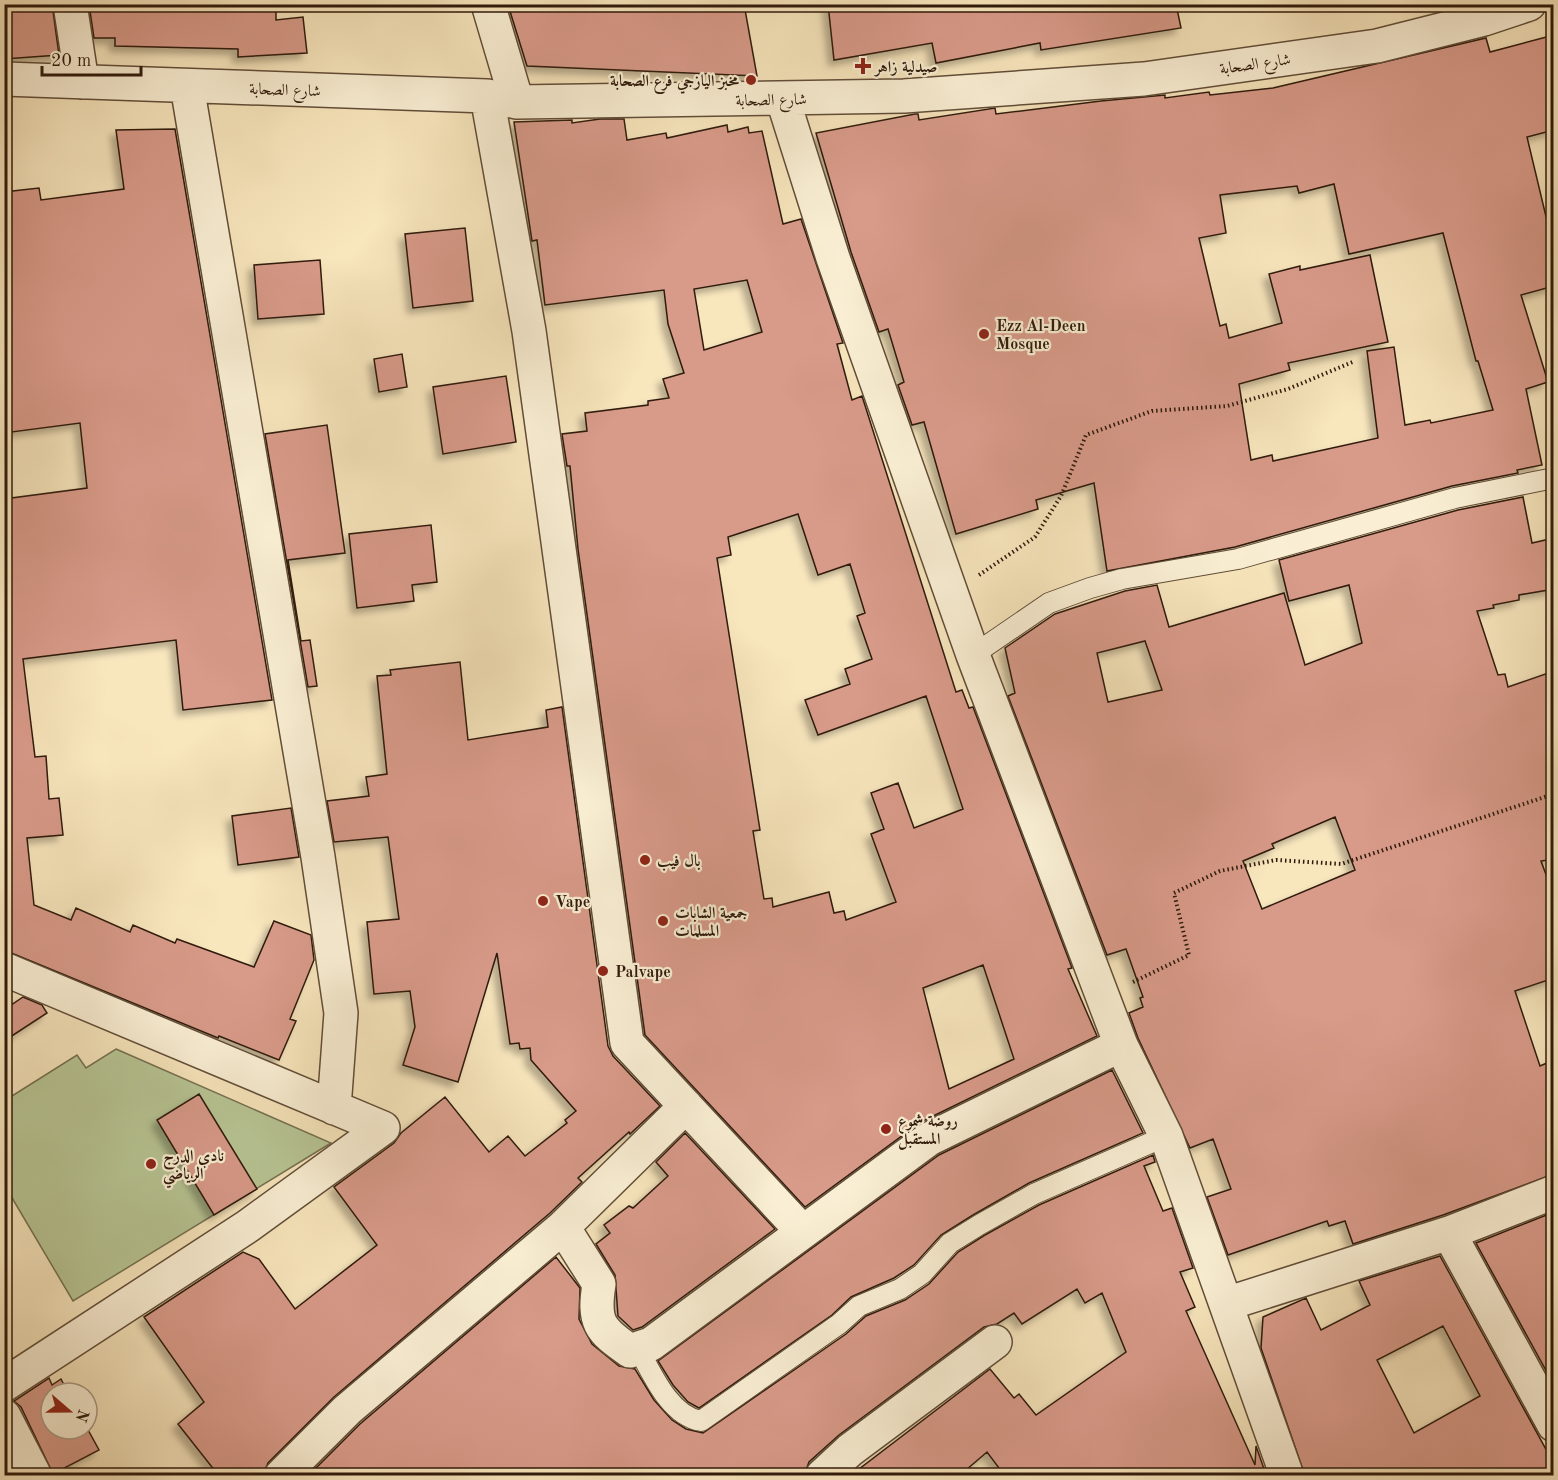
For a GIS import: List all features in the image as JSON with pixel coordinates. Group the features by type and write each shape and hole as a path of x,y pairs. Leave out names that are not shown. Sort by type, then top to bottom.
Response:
{"street":[{"path":"70,4 82,82"},
{"path":"488,4 502,99 529,331 627,1043 803,1232"},
{"name":"شارع الصحابة","path":"4,79 502,99 783,100 904,96 1144,79 1377,46 1481,12 1529,4"},
{"path":"188,86 318,857 340,1013 334,1108"},
{"path":"783,100 833,258 973,655 1121,1045 1166,1136 1287,1476"},
{"path":"4,969 383,1128 248,1226 4,1384"},
{"path":"563,1227 599,1284 595,1308 606,1334 630,1351 651,1344 929,1139 1121,1045"},
{"path":"281,1476 347,1410 563,1227 686,1106"},
{"path":"1226,1304 1449,1233 1554,1192"},
{"path":"1449,1233 1554,1425"},
{"path":"822,1476 850,1450 995,1342"},
{"path":"4,1416 35,1476"}],"lane":[{"path":"973,655 1048,603 1090,588 1122,579 1238,559 1455,498 1554,478"},
{"path":"638,1348 674,1404 693,1420 701,1421 838,1324 859,1306 900,1289 914,1279 950,1243 979,1225 1034,1194 1166,1136"}],"path":[{"path":"951,594 1035,537 1061,496 1086,435 1152,411 1227,406 1288,389 1355,361"},
{"path":"1103,997 1189,955 1174,893 1220,871 1276,860 1341,864 1554,794"}],"green space":[{"name":"نادي الدرج الرياضي","path":"116,1049 331,1143 73,1301 5,1186 4,1101 77,1055 86,1068"}],"building":[{"path":"4,4 52,4 59,55 4,59"},
{"path":"89,4 276,6 276,20 303,17 307,53 238,57 238,49 115,46 115,38 94,38"},
{"path":"531,4 744,4 757,76 527,66 509,8"},
{"path":"828,4 1176,4 1181,28 1041,50 1040,43 936,63 932,43 834,60"},
{"path":"1554,35 1554,130 1527,137 1554,250 1554,286 1521,295 1548,382 1526,389 1542,465 1517,470 1518,473 1452,486 1235,547 1107,571 1094,483 1036,500 1038,509 956,534 924,422 912,425 898,385 904,382 888,329 879,332 851,252 816,133 915,114 918,114 919,120 995,108 996,114 1101,101 1165,95 1165,98 1209,92 1210,95 1273,88 1486,38 1490,52","holes":["1334,184 1349,254 1443,233 1476,361 1478,361 1493,410 1431,423 1430,420 1405,425 1394,347 1367,351 1378,438 1273,461 1272,455 1251,460 1239,384 1290,370 1288,363 1388,342 1370,255 1300,270 1300,266 1269,274 1282,323 1229,338 1226,324 1220,326 1199,238 1226,233 1220,195 1297,186 1299,193"]},
{"path":"600,119 624,119 627,140 666,133 667,138 727,125 728,132 748,127 749,133 762,131 783,224 801,219 843,343 837,344 852,400 862,396 956,692 962,690 969,708 973,707 1072,968 1068,969 1097,1036 921,1122 805,1207 645,1035 578,549 570,466 567,466 562,434 587,431 585,413 648,405 648,401 669,398 663,379 684,373 668,324 664,290 545,305 537,240 532,241 514,122 572,120 572,123","holes":["747,280 762,332 704,350 694,289","798,514 818,575 850,564 865,613 857,616 872,659 845,669 850,684 805,700 818,735 926,696 963,809 914,828 898,783 871,793 884,829 871,834 896,902 846,920 844,911 834,913 829,892 773,907 772,898 764,899 753,831 760,830 717,558 731,555 728,537","983,965 1014,1059 949,1089 923,988"]},
{"path":"175,129 272,700 183,710 176,640 23,659 35,757 46,756 49,799 59,798 63,835 27,838 34,905 71,920 76,908 130,932 133,925 175,943 177,939 254,967 274,921 311,935 314,960 290,1019 296,1021 279,1060 219,1036 218,1038 4,950 4,499 87,488 80,423 4,433 4,192 39,188 41,200 124,189 116,130"},
{"path":"465,228 473,301 413,308 405,234"},
{"path":"320,260 324,314 258,319 254,265"},
{"path":"402,354 407,387 379,392 374,359"},
{"path":"506,376 516,442 443,454 433,387"},
{"path":"327,425 345,553 288,560 301,641 310,640 317,686 308,687 265,434"},
{"path":"1523,497 1532,543 1554,538 1554,589 1519,595 1519,600 1477,611 1498,675 1505,674 1508,687 1554,671 1554,859 1541,861 1554,896 1554,978 1515,991 1540,1066 1554,1060 1554,1174 1443,1215 1353,1244 1345,1221 1329,1226 1327,1221 1228,1255 1207,1197 1231,1189 1213,1139 1190,1148 1138,1038 1129,1013 1143,1007 1140,998 1143,997 1126,949 1107,955 1008,696 1015,693 1005,648 1055,614 1125,591 1157,585 1169,627 1284,593 1305,665 1362,643 1349,585 1289,601 1279,560 1458,510","holes":["1145,641 1162,690 1108,702 1097,653","1335,817 1355,870 1262,909 1243,861 1274,848 1272,844"]},
{"path":"431,525 437,582 412,585 414,601 357,608 349,534"},
{"path":"460,662 468,740 548,727 546,710 562,707 608,1046 613,1056 660,1106 578,1178 582,1182 550,1213 334,1397 268,1463 263,1476 219,1476 178,1424 204,1402 144,1317 243,1252 259,1259 295,1309 377,1245 334,1187 394,1143 401,1133 445,1097 489,1152 508,1136 525,1156 567,1123 565,1120 576,1111 531,1060 530,1048 520,1049 519,1043 510,1044 497,953 458,1082 403,1065 415,1027 410,991 374,994 367,922 399,919 388,837 334,842 327,801 369,796 366,777 387,774 377,676 391,675 390,670"},
{"path":"291,808 299,857 238,865 232,816"},
{"path":"23,997 42,1005 47,1013 4,1041 4,1010"},
{"path":"1112,1070 1143,1133 1029,1183 973,1215 941,1235 914,1265 894,1278 851,1297 832,1315 699,1408 688,1402 673,1385 658,1361 939,1155"},
{"path":"199,1094 257,1189 214,1215 157,1120"},
{"path":"685,1133 775,1229 642,1327 633,1330 618,1316 615,1275 596,1244 610,1233 604,1225 629,1206 633,1208 668,1176 656,1162"},
{"path":"1153,1155 1155,1162 1144,1166 1163,1211 1172,1208 1193,1268 1180,1272 1195,1307 1186,1311 1255,1465 1256,1446 1264,1469 1258,1471 1260,1476 1005,1476 987,1452 959,1476 850,1476 990,1369 1014,1398 1019,1394 1036,1415 1126,1352 1102,1293 1085,1303 1077,1289 1022,1324 1014,1313 997,1324 984,1327 839,1435 809,1462 804,1476 308,1476 360,1424 556,1257 580,1288 579,1319 592,1344 619,1366 635,1369 654,1400 672,1420 686,1429 703,1433 846,1334 866,1316 905,1300 929,1284 958,1252 985,1235 1039,1205"},
{"path":"1554,1212 1554,1385 1476,1243"},
{"path":"1440,1256 1554,1464 1534,1476 1305,1476 1261,1348 1263,1317 1306,1298 1321,1330 1370,1305 1359,1281","holes":["1443,1326 1480,1396 1414,1433 1377,1360"]},
{"path":"39,1385 39,1441 94,1441 99,1450 53,1474 21,1407 14,1401"}],"place":[{"name":"صيدلية زاهر","path":"863,66"},
{"name":"مخبز اليازجي فرع الصحابة","path":"751,80"},
{"name":"Ezz Al-Deen Mosque","path":"984,334"},
{"name":"بال فيب","path":"645,860"},
{"name":"Vape","path":"543,901"},
{"name":"جمعية الشابات المسلمات","path":"663,921"},
{"name":"Palvape","path":"603,971"},
{"name":"روضة شموع المستقبل","path":"886,1129"},
{"name":"نادي الدرج الرياضي","path":"151,1164"}]}
